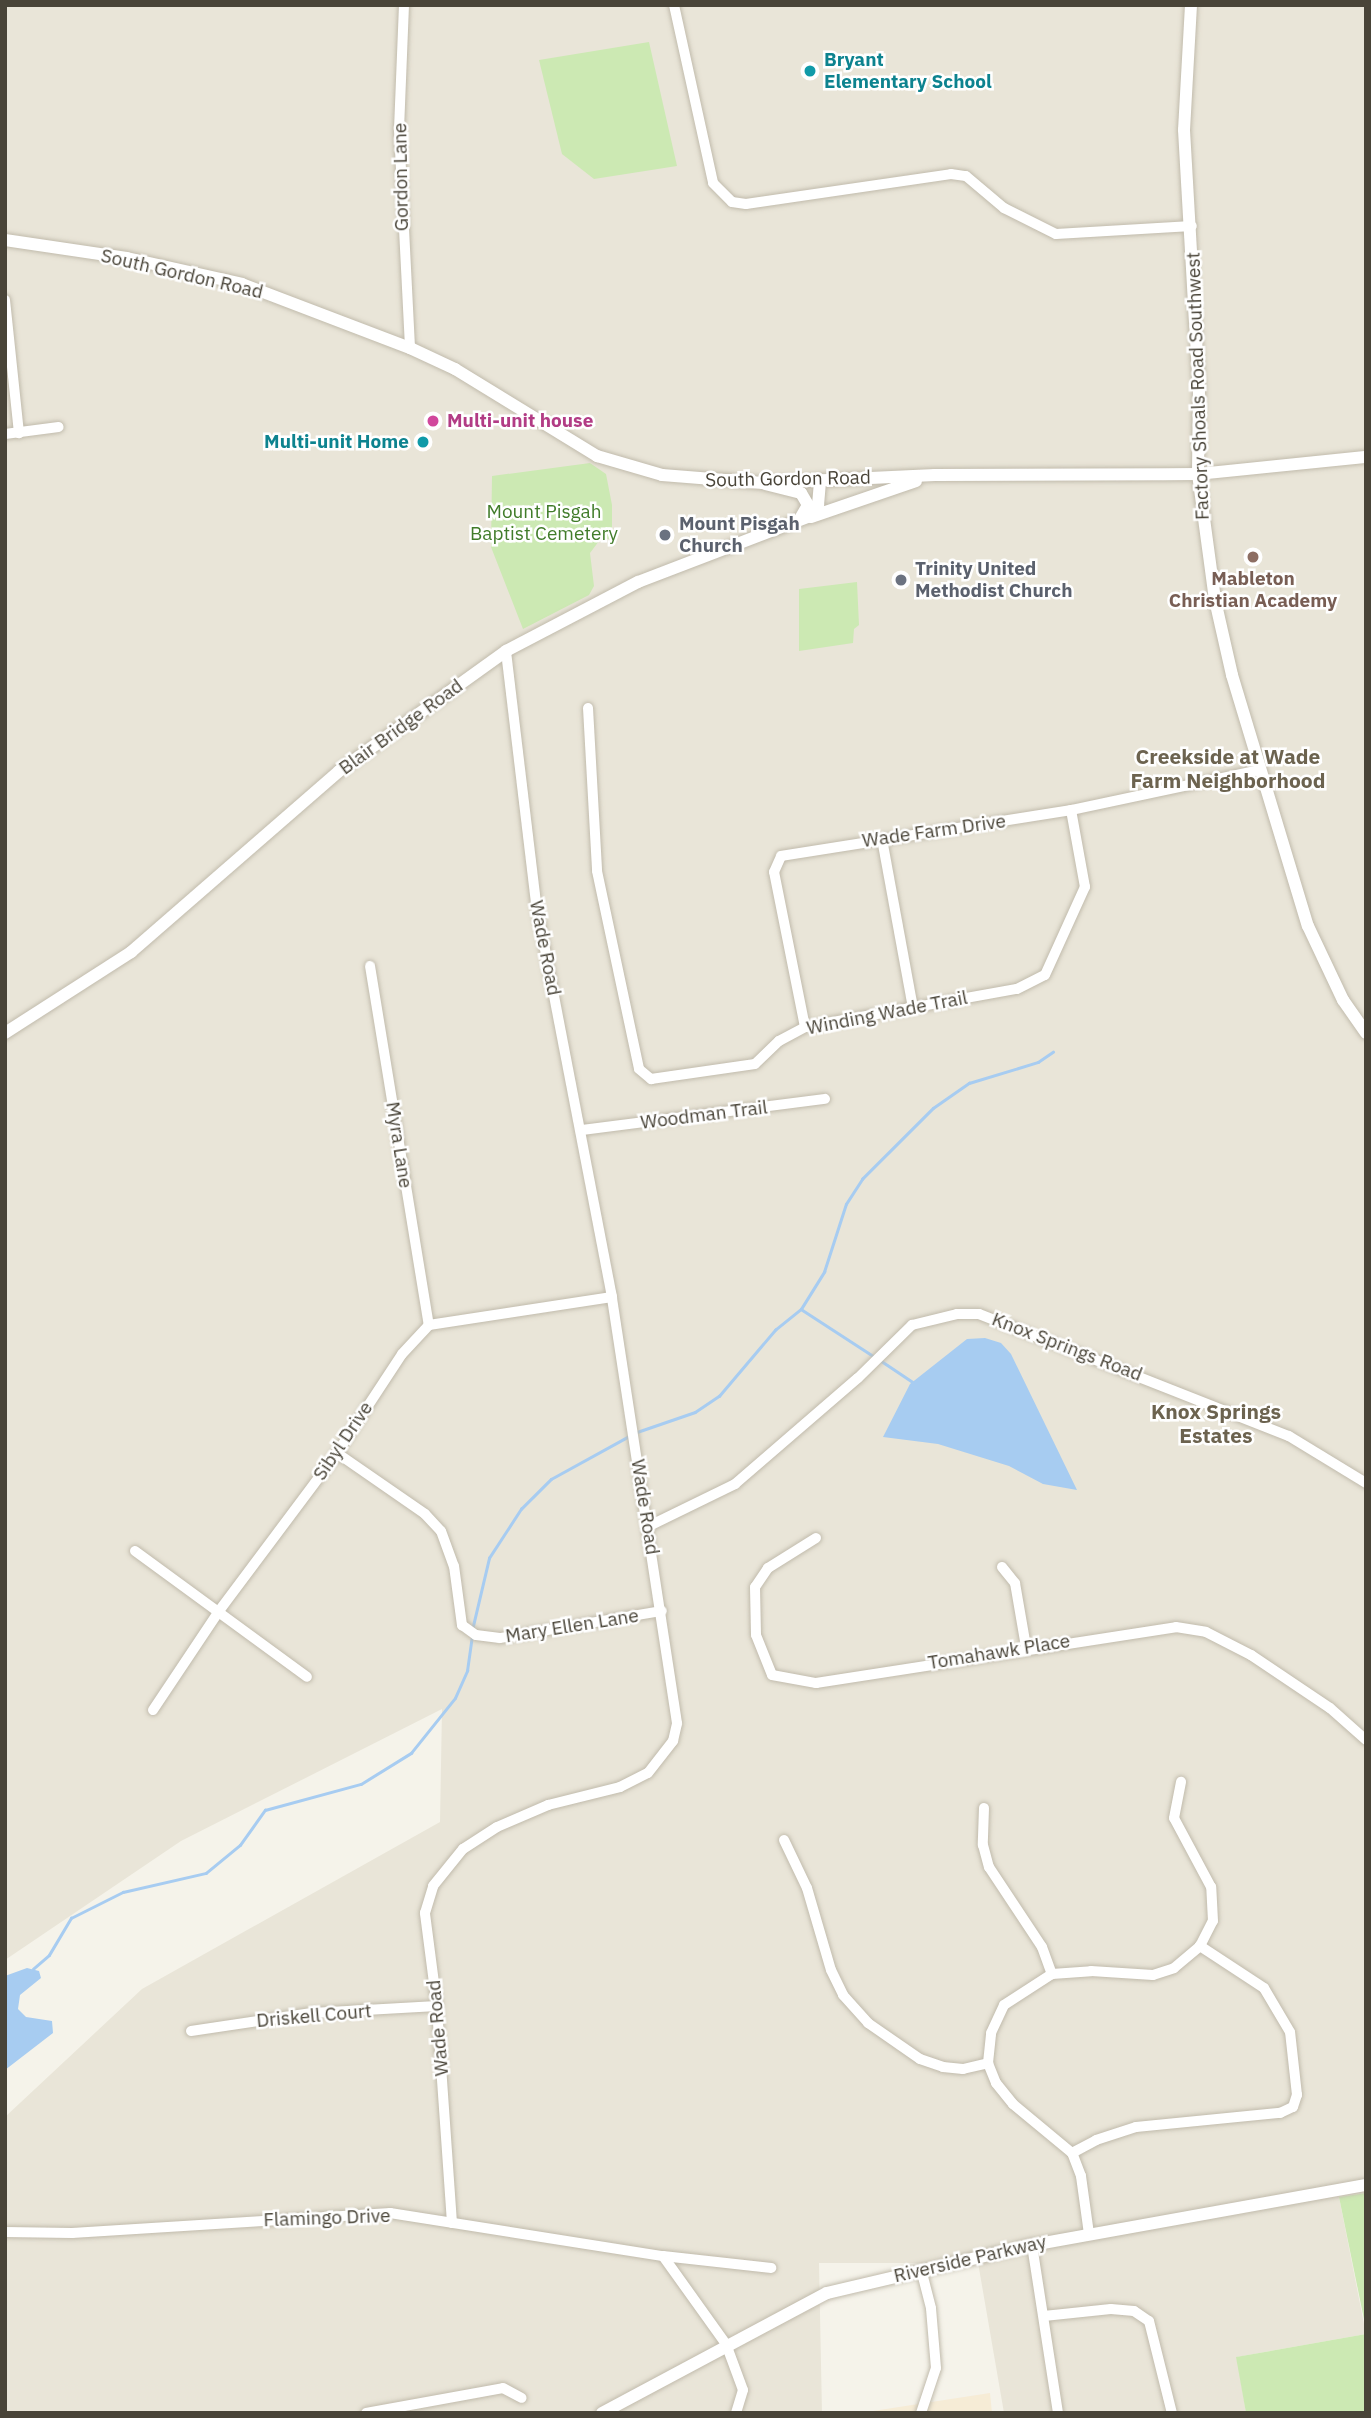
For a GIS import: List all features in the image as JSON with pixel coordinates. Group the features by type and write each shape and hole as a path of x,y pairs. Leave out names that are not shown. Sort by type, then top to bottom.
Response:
{"street":[{"name":"Gordon Lane","path":"404,5 399,130 410,348"},
{"path":"674,5 713,183 732,202 746,204 951,174 966,176 1004,208 1056,234 1192,226"},
{"name":"Factory Shoals Road Southwest","path":"1191,5 1183,89 1192,226 1198,474 1215,600 1259,771 1308,926 1330,976 1366,1033"},
{"name":"South Gordon Road","path":"5,240 127,258 242,284 410,348 455,369 597,456 662,475 763,483 935,475 1198,474 1366,457"},
{"path":"5,300 19,433"},
{"path":"5,434 59,428"},
{"path":"797,522 935,475"},
{"name":"Blair Bridge Road","path":"5,1033 131,952 339,771 506,651 638,582 797,522 815,512 820,480"},
{"path":"763,483 778,491 801,493 807,500 806,513 797,522"},
{"name":"Wade Road","path":"452,2223 437,2006 425,1913 433,1886 463,1849 521,1815 639,1779 658,1764 673,1741 677,1705 612,1297 582,1130 536,903 506,651"},
{"name":"Winding Wade Trail","path":"588,708 597,871 639,1069 651,1079 755,1064 779,1041 805,1027 1017,989 1045,975 1084,887 1070,810"},
{"name":"Wade Farm Drive","path":"805,1027 774,872 781,856 1070,810 1259,771"},
{"path":"882,839 914,1008"},
{"name":"Myra Lane","path":"370,966 429,1325"},
{"name":"Woodman Trail","path":"582,1130 825,1099"},
{"path":"429,1325 612,1297"},
{"name":"Knox Springs Road","path":"649,1526 735,1484 858,1378 912,1325 957,1314 979,1314 1264,1425 1366,1483"},
{"name":"Sibyl Drive","path":"153,1710 219,1611 337,1453 402,1354 429,1325"},
{"name":"Mary Ellen Lane","path":"337,1453 425,1514 441,1531 454,1566 462,1625 476,1635 500,1638 662,1612"},
{"name":"Tomahawk Place","path":"816,1538 774,1562 755,1587 755,1635 772,1675 816,1683 1154,1627 1206,1632 1330,1708 1366,1740"},
{"path":"135,1551 307,1677"},
{"path":"1002,1567 1015,1583 1026,1647"},
{"path":"1089,2234 1081,2176 1072,2153 1013,2104 988,2063 992,2033 1004,2005 1052,1974 1091,1971 1153,1975 1174,1968 1200,1946 1213,1921 1211,1887 1174,1818 1181,1782"},
{"path":"984,1808 983,1844 989,1867 1042,1947 1052,1974"},
{"path":"783,1840 807,1888 831,1970 844,1995 868,2023 920,2059 943,2067 963,2069 988,2063"},
{"path":"1072,2153 1136,2127 1280,2113 1293,2107 1297,2095 1290,2032 1264,1988 1200,1946"},
{"name":"Driskell Court","path":"191,2031 312,2013 437,2006"},
{"name":"Riverside Parkway","path":"602,2413 726,2344 828,2293 1032,2245 1366,2185"},
{"name":"Flamingo Drive","path":"5,2232 72,2233 390,2213 663,2256 771,2268"},
{"path":"1032,2245 1058,2413"},
{"path":"663,2256 726,2344 743,2390 736,2413"},
{"path":"920,2413 936,2368 932,2308 921,2269"},
{"path":"1044,2316 1111,2309 1133,2311 1149,2321 1172,2413"},
{"path":"366,2413 503,2388 522,2398"}],"shaded area":[{"path":"5,5 1366,5 1366,2193 1339,2197 1366,2334 1237,2357 1246,2413 1004,2413 976,2251 928,2263 819,2263 822,2413 5,2413 5,2117 142,1989 440,1822 442,1709 181,1841 5,1960"},
{"path":"990,2393 992,2413 860,2413"}],"green space":[{"path":"649,42 677,166 594,179 562,154 539,60"},
{"name":"Mount Pisgah Baptist Cemetery","path":"590,463 606,474 612,505 612,538 599,541 590,553 594,586 589,595 523,629 491,547 492,476"},
{"path":"857,582 859,625 854,629 853,643 799,651 799,589"},
{"path":"1366,2193 1366,2329 1339,2197"},
{"path":"1366,2334 1366,2413 1246,2413 1236,2357"}],"water":[{"path":"985,1338 1001,1343 1011,1354 1077,1490 1043,1484 1009,1466 938,1444 883,1437 910,1384 967,1339"},
{"path":"27,1968 39,1971 41,1978 20,1995 18,2009 26,2017 52,2021 53,2033 5,2070 5,1976"}],"waterway":[{"path":"637,1432 695,1412 719,1396 775,1330 801,1309 824,1272 846,1204 862,1179 933,1108 969,1083 1038,1062 1053,1052"},
{"path":"801,1309 875,1357"},
{"path":"880,1360 913,1382"},
{"path":"472,1630 489,1558 521,1509 551,1479 631,1435"},
{"path":"33,1969 49,1955 71,1918 123,1892 206,1873 240,1845 265,1810 361,1784 411,1753 455,1698 467,1671 472,1636"}],"place":[{"name":"Bryant Elementary School","path":"810,71"},
{"name":"Multi-unit house","path":"433,421"},
{"name":"Multi-unit Home","path":"423,442"},
{"name":"Mount Pisgah Church","path":"665,535"},
{"name":"Mableton Christian Academy","path":"1253,557"},
{"name":"Trinity United Methodist Church","path":"901,580"}],"district":[{"name":"Creekside at Wade Farm Neighborhood","path":"1228,768"},
{"name":"Knox Springs Estates","path":"1216,1423"}]}
